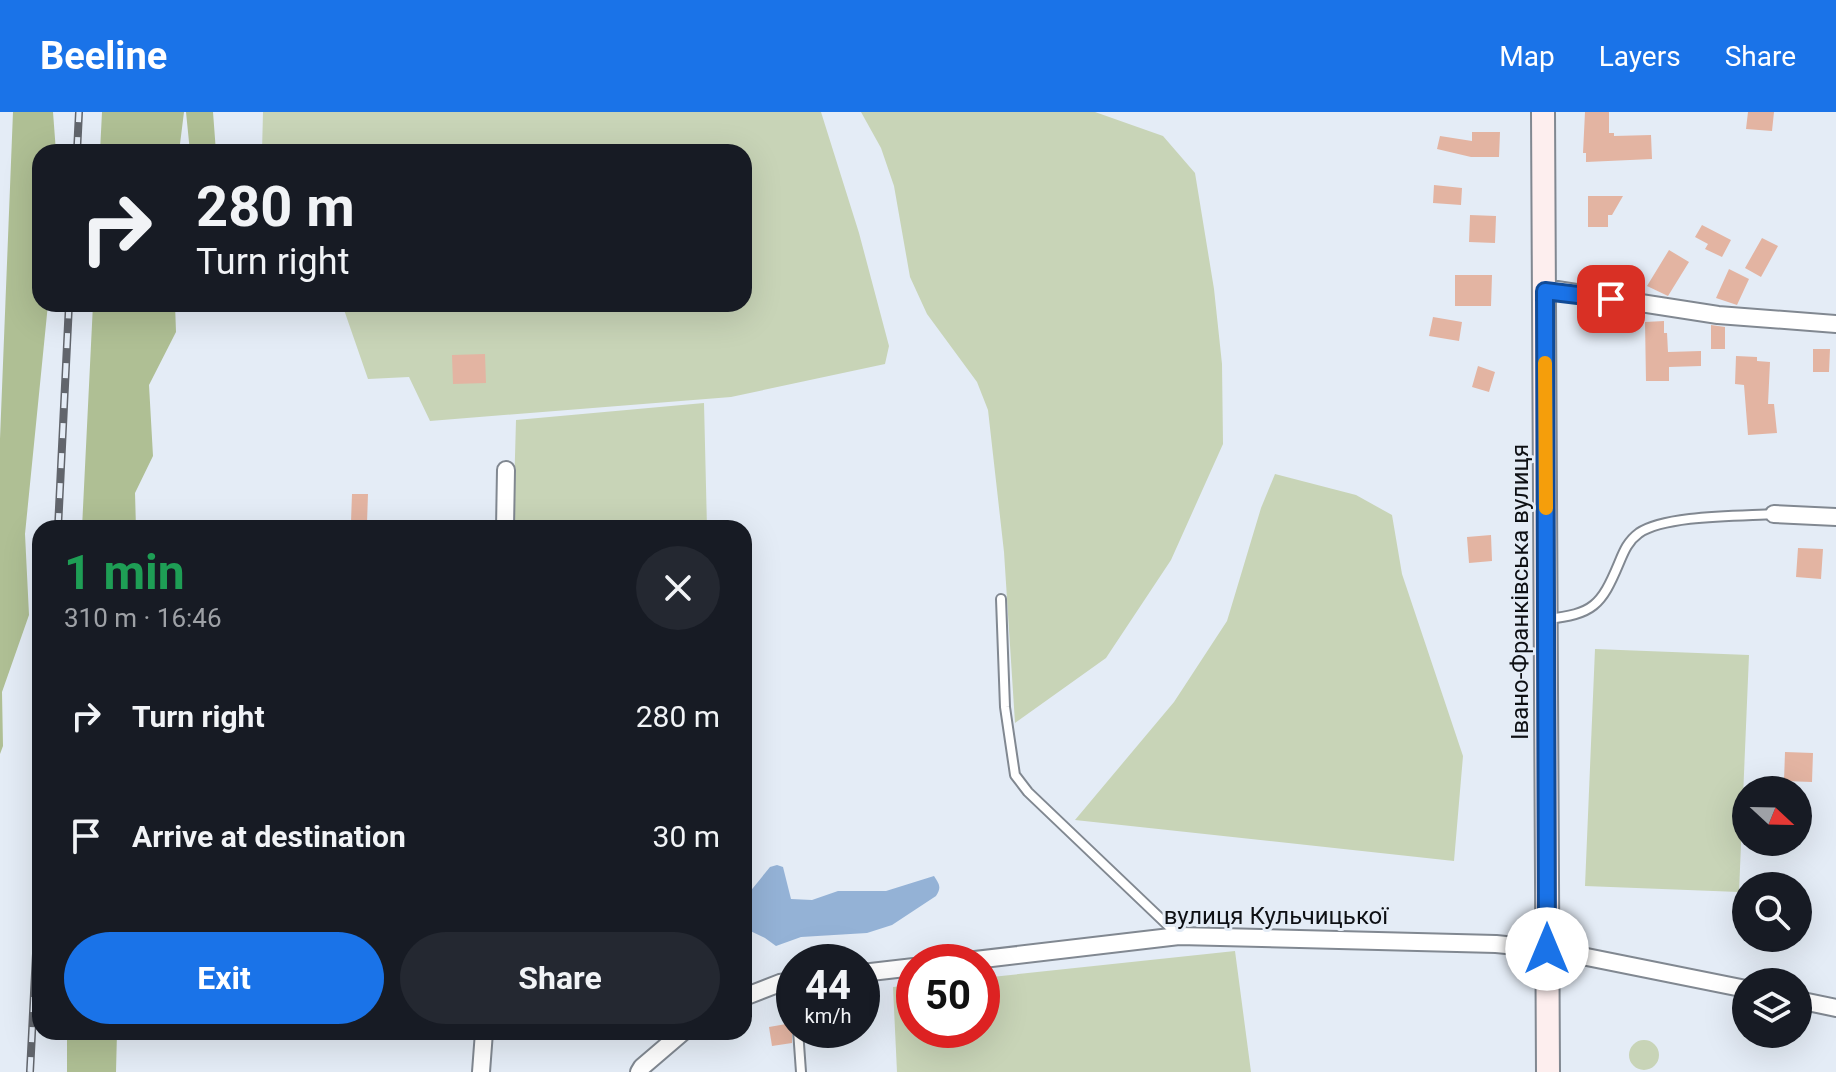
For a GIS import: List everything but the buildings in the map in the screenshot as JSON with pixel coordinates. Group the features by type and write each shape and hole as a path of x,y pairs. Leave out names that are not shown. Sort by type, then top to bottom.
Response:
{"main road":[{"name":"Івано-Франківська вулиця","path":"1543,112 1548,1072"}],"street":[{"path":"1545,291 1718,315 1836,324"},
{"path":"505,520 506,470"},
{"path":"1774,514 1836,517"},
{"name":"вулиця Кульчицької","path":"1000,957 1179,936 1496,944 1547,949 1732,986"},
{"path":"752,994 776,985"},
{"path":"1812,1003 1836,1008"},
{"path":"481,1072 483,1040"},
{"path":"639,1072 674,1040"}],"lane":[{"path":"1546,620 1584,613 1597,603 1606,591 1626,545 1638,533 1657,523 1774,514"},
{"path":"1001,599 1005,707 1015,775 1028,792 1179,936"},
{"path":"799,1048 801,1072"}],"green space":[{"path":"13,112 53,112 55,144 32,144 32,312 47,312 25,534 29,615 2,692 3,746 0,754 0,439"},
{"path":"102,112 184,112 180,144 100,144"},
{"path":"186,112 213,112 215,144 189,144"},
{"path":"263,112 821,112 859,233 889,346 885,364 731,397 430,421 409,377 368,379 345,312 752,312 752,144 262,144"},
{"path":"861,112 1095,112 1163,136 1195,173 1214,289 1222,364 1223,444 1171,560 1106,658 1015,723 1004,552 988,410 977,382 927,314 910,277 894,186 881,148"},
{"path":"93,312 175,312 176,332 149,385 153,456 135,493 136,520 82,520"},
{"path":"704,403 707,520 513,520 516,420"},
{"path":"1275,474 1356,495 1392,515 1402,574 1463,756 1454,861 1075,820 1174,702 1227,621 1261,508"},
{"path":"1595,649 1749,655 1744,776 1732,776 1732,856 1741,856 1740,872 1732,872 1732,892 1585,886"},
{"path":"1235,951 1251,1072 897,1072 893,987 896,987 896,1048 1000,1048 1000,976"},
{"path":"67,1040 117,1040 116,1072 67,1072"},
{"path":"1644,1040 1655,1044 1659,1055 1655,1066 1644,1070 1633,1066 1629,1055 1633,1044"}],"water":[{"path":"777,865 783,867 791,899 812,900 838,891 886,891 934,876 939,888 936,896 892,925 867,933 801,937 776,946 752,932 752,889 770,867"}],"railway":[{"path":"77,144 79,112"},
{"path":"58,520 69,312"},
{"path":"30,1072 32,1033"}],"slow traffic":[{"path":"1545,363 1546,508"}],"route":[{"path":"1547,949 1545,291 1557,290 1611,299"}]}
